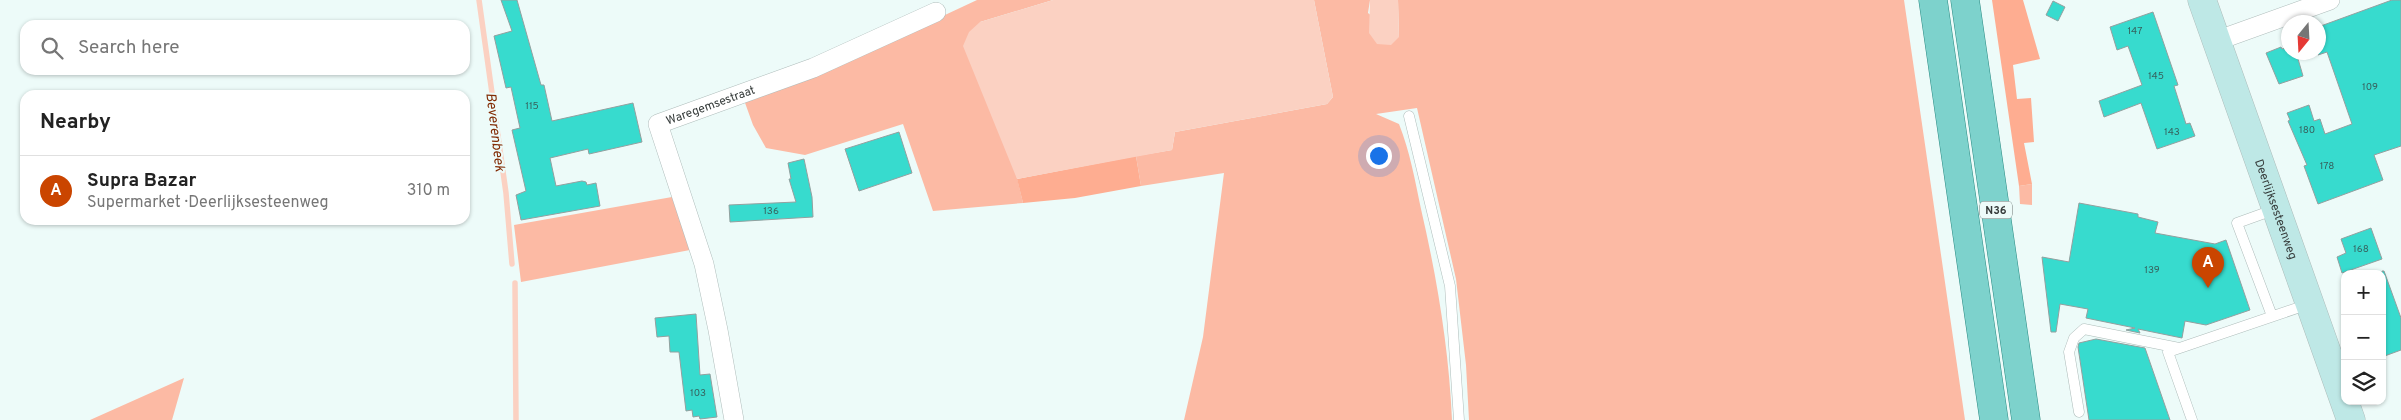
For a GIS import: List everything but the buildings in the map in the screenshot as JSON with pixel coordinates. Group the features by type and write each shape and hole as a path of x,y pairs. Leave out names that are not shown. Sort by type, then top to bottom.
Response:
{"main road":[{"name":"N36","path":"1934,0 1994,420"},
{"name":"N36","path":"1965,0 2026,420"},
{"name":"Deerlijksesteenweg","path":"2202,0 2351,420"}],"street":[{"path":"2216,41 2330,0"},
{"name":"Waregemsestraat","path":"734,420 704,264 658,124 813,68 936,12"}],"lane":[{"path":"1410,116 1450,286 1459,420"},
{"path":"2272,316 2237,223 2276,209"},
{"path":"2192,420 2168,352 2310,304"},
{"path":"2079,412 2069,352 2074,338 2084,329 2180,348"}],"shaded area":[{"path":"977,0 1053,0 980,22 1023,203 933,211 903,124 805,155 766,148 753,125 744,100 853,58"},
{"path":"1053,0 1314,0 1333,97 1327,104 1175,132 1172,150 1017,179 963,46 969,32 980,22"},
{"path":"1314,0 1370,0 1368,13 1399,37 1398,0 1904,0 1965,420 1469,420 1466,365 1456,279 1417,108 1376,114 1399,124 1412,166 1441,314 1452,420 1184,420 1203,337 1224,173 1141,186 1136,156 1172,150 1175,132 1327,104 1333,97"},
{"path":"1370,0 1398,0 1399,37 1391,45 1377,44 1369,33"},
{"path":"1992,0 2023,0 2040,59 2013,65 2017,99 2031,98 2034,142 2024,143 2032,184 2019,186"},
{"path":"1136,156 1141,186 1075,198 1023,203 1017,179"},
{"path":"2032,184 2032,205 2020,204 2019,186"},
{"path":"672,197 690,250 521,282 514,225"},
{"path":"184,378 172,420 90,420"}],"waterway":[{"name":"Beverenbeek","path":"479,0 506,193 512,264"},
{"name":"Beverenbeek","path":"515,283 516,420"}],"place":[{"name":"Supra Bazar","path":"2208,288"}]}
